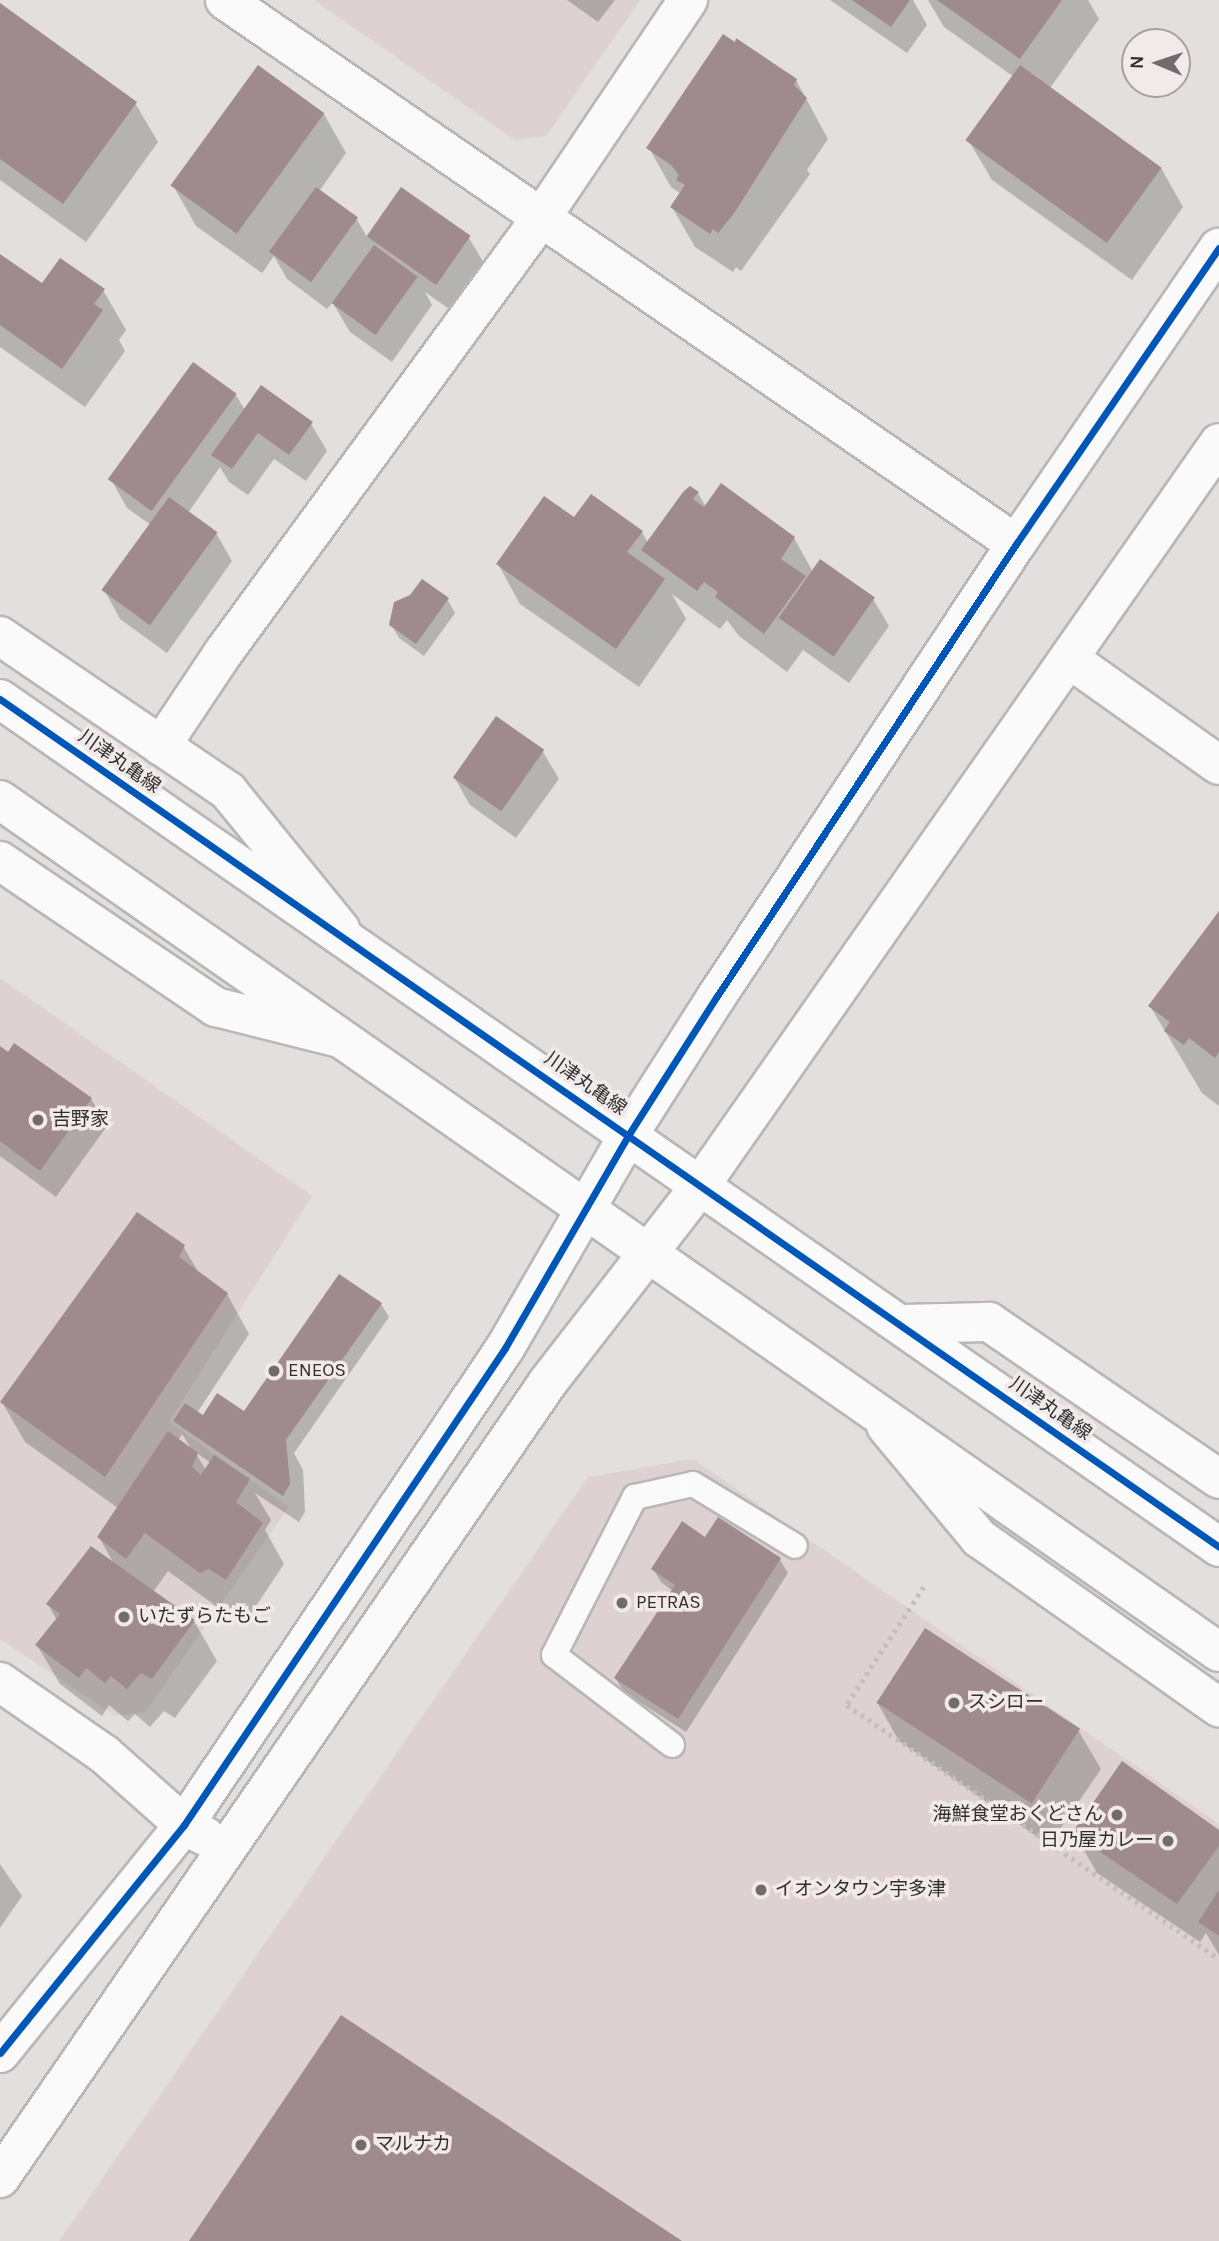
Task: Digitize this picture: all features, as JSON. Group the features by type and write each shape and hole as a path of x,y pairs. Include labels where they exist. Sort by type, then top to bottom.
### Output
{"street":[{"path":"225,0 1016,544"},
{"path":"161,746 223,653 541,218 688,0"},
{"path":"0,2053 184,1825 505,1348 629,1134 1016,544 1219,248"},
{"path":"0,2178 548,1382 700,1186 1071,660 1219,443"},
{"path":"0,636 228,791 348,939"},
{"path":"1071,660 1219,765"},
{"name":"川津丸亀線","path":"0,699 629,1134 1219,1547"},
{"path":"0,800 348,1040 586,1208 647,1256 1219,1652"},
{"path":"0,861 216,1007 348,1040"},
{"path":"900,1324 989,1322 1219,1479"},
{"path":"879,1417 979,1538 1219,1707"},
{"path":"0,1682 104,1754 184,1825 228,1848"}],"lane":[{"path":"672,1745 554,1655 635,1497 693,1484 795,1546"}],"path":[{"path":"924,1587 846,1705 1219,1959"}],"shaded area":[{"path":"314,0 640,0 546,136 515,140"},
{"path":"0,978 312,1196 169,1422 289,1507 145,1712 116,1716 0,1639"},
{"name":"イオンタウン宇多津","path":"693,1459 1219,1824 1219,2241 59,2241 588,1477"}],"building":[{"path":"852,0 910,0 891,27"},
{"path":"937,0 1062,0 1020,59"},
{"path":"0,3 137,102 63,204 0,159"},
{"path":"723,34 735,42 736,38 797,79 794,85 807,98 735,212 718,233 713,229 710,234 670,207 685,185 676,180 679,175 671,165 646,148"},
{"path":"258,65 324,113 237,234 170,186"},
{"path":"1020,65 1162,168 1107,243 965,140"},
{"path":"316,187 358,218 311,282 269,252"},
{"path":"401,187 471,236 436,285 367,236"},
{"path":"374,245 418,277 375,335 332,303"},
{"path":"0,254 42,283 60,258 105,289 94,304 103,310 62,369 0,325"},
{"path":"193,362 237,394 151,511 108,479"},
{"path":"261,385 313,422 289,455 258,433 232,469 211,455"},
{"path":"721,483 795,537 781,559 806,576 764,634 715,597 718,592 704,582 697,591 641,550 690,486 699,492 693,499 704,507"},
{"path":"591,494 643,531 627,552 665,579 616,649 496,564 544,496 574,517"},
{"path":"169,497 218,532 150,625 101,590"},
{"path":"820,559 875,597 834,656 779,618"},
{"path":"422,579 449,598 416,644 389,625 394,602 410,595"},
{"path":"496,716 544,750 501,811 453,777"},
{"path":"1219,911 1219,1052 1215,1058 1189,1038 1184,1045 1164,1031 1170,1022 1148,1006"},
{"name":"吉野家","path":"14,1043 92,1098 40,1171 0,1141 0,1046 8,1052"},
{"path":"137,1212 185,1245 179,1257 228,1293 105,1477 0,1402"},
{"path":"339,1274 382,1303 286,1440 290,1484 283,1496 173,1421 185,1403 203,1415 217,1393 244,1411"},
{"path":"168,1431 198,1453 192,1467 201,1475 214,1455 250,1479 236,1502 263,1523 226,1580 209,1569 200,1573 145,1533 126,1559 97,1537"},
{"path":"718,1517 781,1558 678,1719 614,1678 675,1585 651,1569 682,1521 705,1537"},
{"name":"いたずらたもご","path":"91,1546 195,1620 152,1679 141,1673 127,1689 111,1676 105,1683 86,1668 79,1678 35,1645 60,1614 46,1604"},
{"path":"925,1628 1080,1729 1032,1803 877,1703"},
{"path":"1122,1761 1219,1830 1219,1846 1177,1904 1072,1833"},
{"path":"1219,1890 1219,1936 1198,1922"},
{"path":"341,2015 682,2241 189,2241"}],"cycle path":[{"path":"0,2053 184,1825 505,1348 629,1134 717,996 1016,544 1219,248"},
{"path":"0,699 1219,1547"}],"place":[{"name":"吉野家","path":"38,1120"},
{"name":"ENEOS","path":"274,1371"},
{"name":"PETRAS","path":"622,1603"},
{"name":"いたずらたもご","path":"124,1617"},
{"name":"スシロー","path":"954,1703"},
{"name":"海鮮食堂おくどさん","path":"1117,1815"},
{"name":"日乃屋カレー","path":"1168,1841"},
{"name":"イオンタウン宇多津","path":"761,1890"},
{"name":"マルナカ","path":"361,2145"}]}
